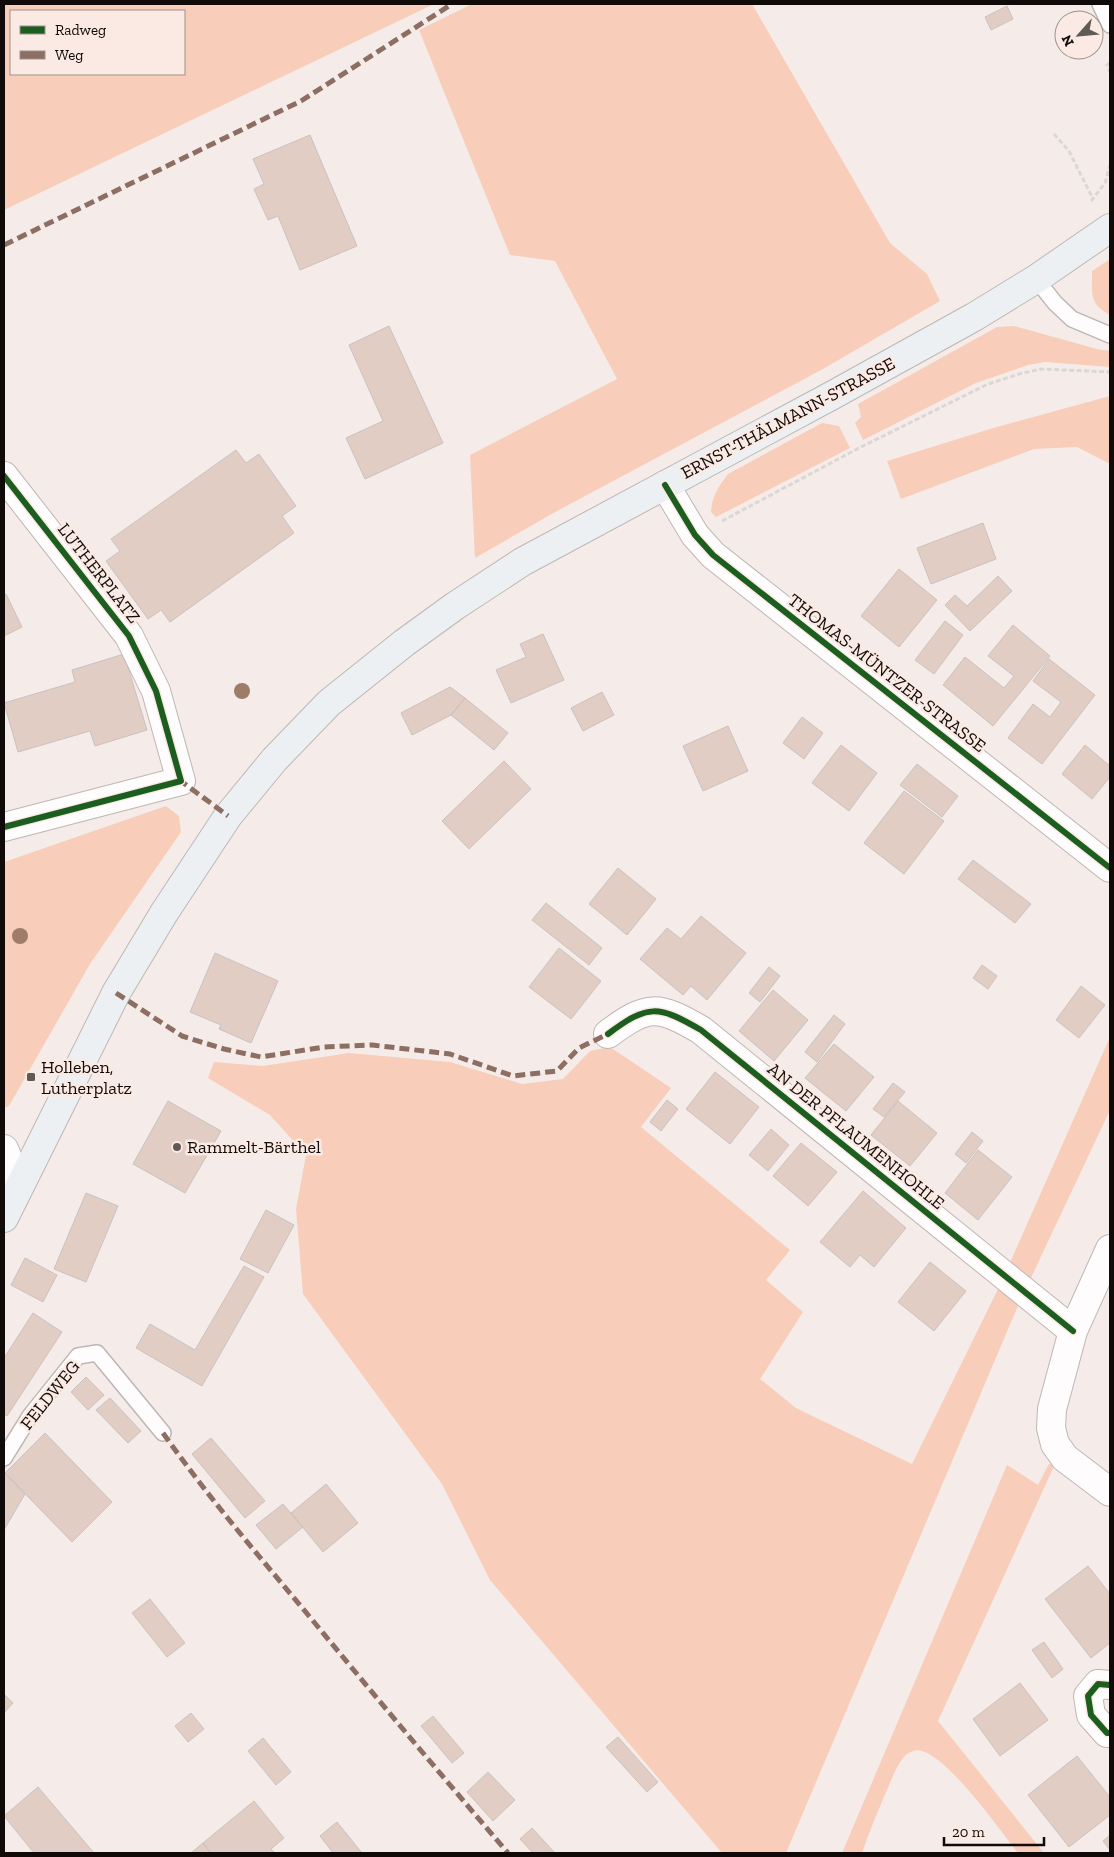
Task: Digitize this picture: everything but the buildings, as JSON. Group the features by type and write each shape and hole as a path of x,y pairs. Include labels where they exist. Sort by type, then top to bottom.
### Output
{"main road":[{"name":"ERNST-THÄLMANN-STRASSE","path":"4,1218 116,993 164,913 228,816 274,760 329,703 404,643 455,606 522,562 974,317 1036,279 1110,228"}],"street":[{"name":"LUTHERPLATZ","path":"4,476 129,636 156,691 181,781 4,827"},
{"name":"THOMAS-MÜNTZER-STRASSE","path":"664,485 695,535 713,555 1110,868"},
{"name":"AN DER PFLAUMENHOHLE","path":"608,1034 628,1019 650,1010 675,1015 700,1030 1073,1331"},
{"path":"4,1149 19,1185"},
{"path":"1110,1249 1073,1331 1052,1410 1051,1428 1055,1444 1065,1458 1110,1492"},
{"path":"1110,1685 1098,1684 1088,1696 1092,1715 1110,1734"}],"lane":[{"path":"1100,4 1110,25"},
{"path":"1036,279 1055,303 1072,319 1110,335"},
{"name":"FELDWEG","path":"4,1458 30,1416 78,1356 98,1353 163,1433"}],"path":[{"path":"1110,63 1107,65 1110,72"},
{"path":"1054,134 1069,151 1093,199"},
{"path":"695,535 858,448 988,384 1041,369 1110,372"}],"shaded area":[{"path":"4,4 434,4 4,210"},
{"path":"472,4 752,4 890,243 927,274 940,301 823,369 557,511 475,558 470,455 617,379 555,261 510,255 419,30"},
{"path":"1110,259 1110,315 1098,307 1095,302 1093,297 1092,271"},
{"path":"1014,326 1110,351 1110,367 1045,362 1028,365 976,383 863,440 855,423 861,417 858,404 997,327"},
{"path":"1110,396 1110,464 1077,447 1034,449 901,499 887,461 993,428"},
{"path":"822,423 839,426 850,448 716,517 711,512 716,492 728,474"},
{"path":"166,806 179,816 181,832 90,964 9,1106 4,1108 4,862"},
{"path":"1110,1037 1110,1110 1029,1282 1008,1267"},
{"path":"610,1047 671,1088 641,1127 790,1250 766,1280 803,1312 760,1379 796,1408 912,1464 1000,1285 1020,1301 786,1853 722,1853 490,1580 442,1484 303,1294 296,1209 306,1155 270,1115 208,1078 214,1062 263,1066 349,1053 450,1062 522,1084 563,1079 590,1051"},
{"path":"1049,1464 1055,1464 938,1721 1044,1853 1018,1853 960,1780 933,1757 918,1750 907,1755 898,1765 862,1853 842,1853 1007,1465 1038,1485"}],"marked path":[{"path":"4,245 301,101 452,4"},
{"path":"181,778 181,781 228,816"},
{"path":"116,993 182,1036 224,1049 261,1057 324,1047 372,1045 450,1054 513,1076 557,1071 579,1048 608,1034"},
{"path":"163,1433 234,1526 508,1853"}],"cycle path":[{"path":"4,476 129,636 156,691 181,781 4,827"},
{"path":"665,485 695,535 713,555 1110,868"},
{"path":"608,1034 633,1017 653,1011 674,1016 701,1030 1073,1331"},
{"path":"1110,1685 1098,1684 1088,1696 1091,1715 1107,1733 1110,1733"}],"place":[{"name":"Holleben, Lutherplatz","path":"31,1077"},
{"name":"Rammelt-Bärthel","path":"177,1147"}]}
